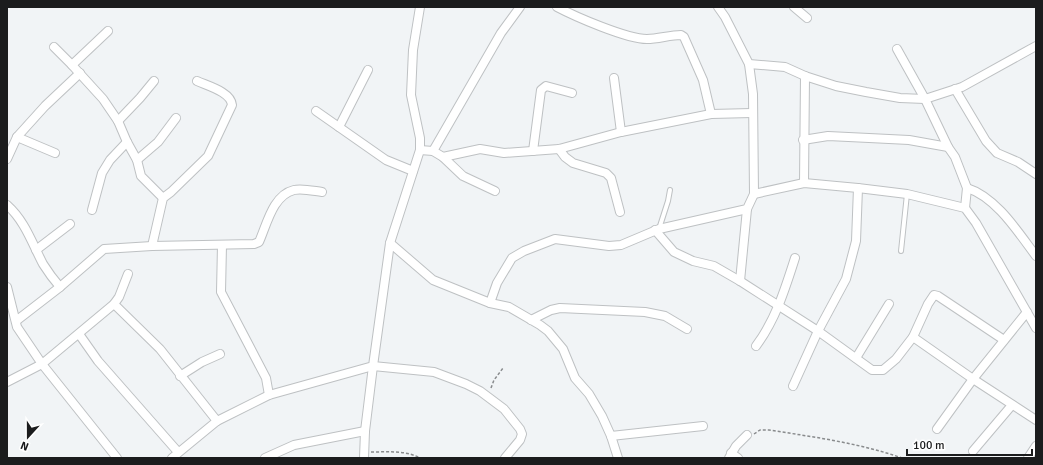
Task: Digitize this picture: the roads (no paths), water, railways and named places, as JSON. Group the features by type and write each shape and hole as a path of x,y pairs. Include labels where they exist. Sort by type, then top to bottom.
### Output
{"street":[{"path":"364,455 365,431 390,243 420,150 420,138 411,95 413,50 420,7"},
{"path":"433,151 500,34 520,7"},
{"path":"557,7 601,26 633,37 647,39 681,35 684,37 703,80 711,114"},
{"path":"718,7 725,17 749,64 753,94 754,194 747,209 740,281"},
{"path":"794,7 807,18"},
{"path":"72,65 108,31"},
{"path":"749,64 785,67 805,76 836,86 866,92 900,98 926,98 962,86 1036,46"},
{"path":"54,47 103,99 118,121 137,160 141,176 163,198"},
{"path":"897,49 926,98 948,147 955,157 966,188 965,208 976,223 1036,328"},
{"path":"339,127 368,70"},
{"path":"7,159 17,137 49,101 80,73"},
{"path":"804,183 803,140 805,76"},
{"path":"614,78 621,132"},
{"path":"118,121 154,81"},
{"path":"152,246 163,198 208,156 232,105 232,100 227,95 197,81"},
{"path":"533,151 541,90 546,86 572,93"},
{"path":"955,89 986,141 998,153 1018,162 1036,174"},
{"path":"316,111 386,160 413,171"},
{"path":"443,157 480,149 504,153 559,149 621,132 711,114 752,113"},
{"path":"137,160 158,142 176,118"},
{"path":"803,140 828,136 909,140 948,147"},
{"path":"17,137 55,153"},
{"path":"92,210 102,173 110,160 127,142"},
{"path":"559,149 565,157 573,163 606,173 611,178 620,212"},
{"path":"420,150 433,151 443,157 463,176 495,191"},
{"path":"754,194 804,183 907,194 965,208"},
{"path":"793,386 818,332 846,279 856,241 858,188"},
{"path":"966,188 975,190 992,202 1036,256"},
{"path":"16,321 60,287 104,249 152,246 254,244 258,242 274,207 282,196 295,190 322,192"},
{"path":"7,205 14,211 28,231 44,266 60,287"},
{"path":"490,303 497,283 512,258 524,251 555,239 609,246 621,245 657,230 747,209"},
{"path":"36,250 70,224"},
{"path":"657,230 674,252 693,261 714,266 740,281 818,332 872,370 882,370 896,359 913,337 928,304 934,295 938,296 1004,340"},
{"path":"390,243 433,280 490,303 509,307 548,331 564,349 576,378 589,394 611,436 618,458"},
{"path":"222,245 221,292 266,378 269,395"},
{"path":"756,346 767,332 779,306 795,258"},
{"path":"7,382 42,364 114,304 119,297 128,274"},
{"path":"7,287 17,327 42,364 117,458"},
{"path":"114,304 160,349 217,421"},
{"path":"856,358 889,304"},
{"path":"531,320 551,310 560,308 645,312 665,316 687,329"},
{"path":"937,429 973,379 1026,312"},
{"path":"79,334 98,360 178,452"},
{"path":"913,337 973,379 1036,420"},
{"path":"180,376 202,362 220,354"},
{"path":"172,458 217,421 269,395 373,366 434,372 466,384 504,409 516,423 522,434 520,440 505,458"},
{"path":"973,451 1012,405"},
{"path":"611,436 703,426"},
{"path":"265,458 294,445 365,431"},
{"path":"732,456 747,435"},
{"path":"1028,458 1036,446"}],"lane":[{"path":"657,230 668,201 670,190"},
{"path":"901,251 907,194"}]}
